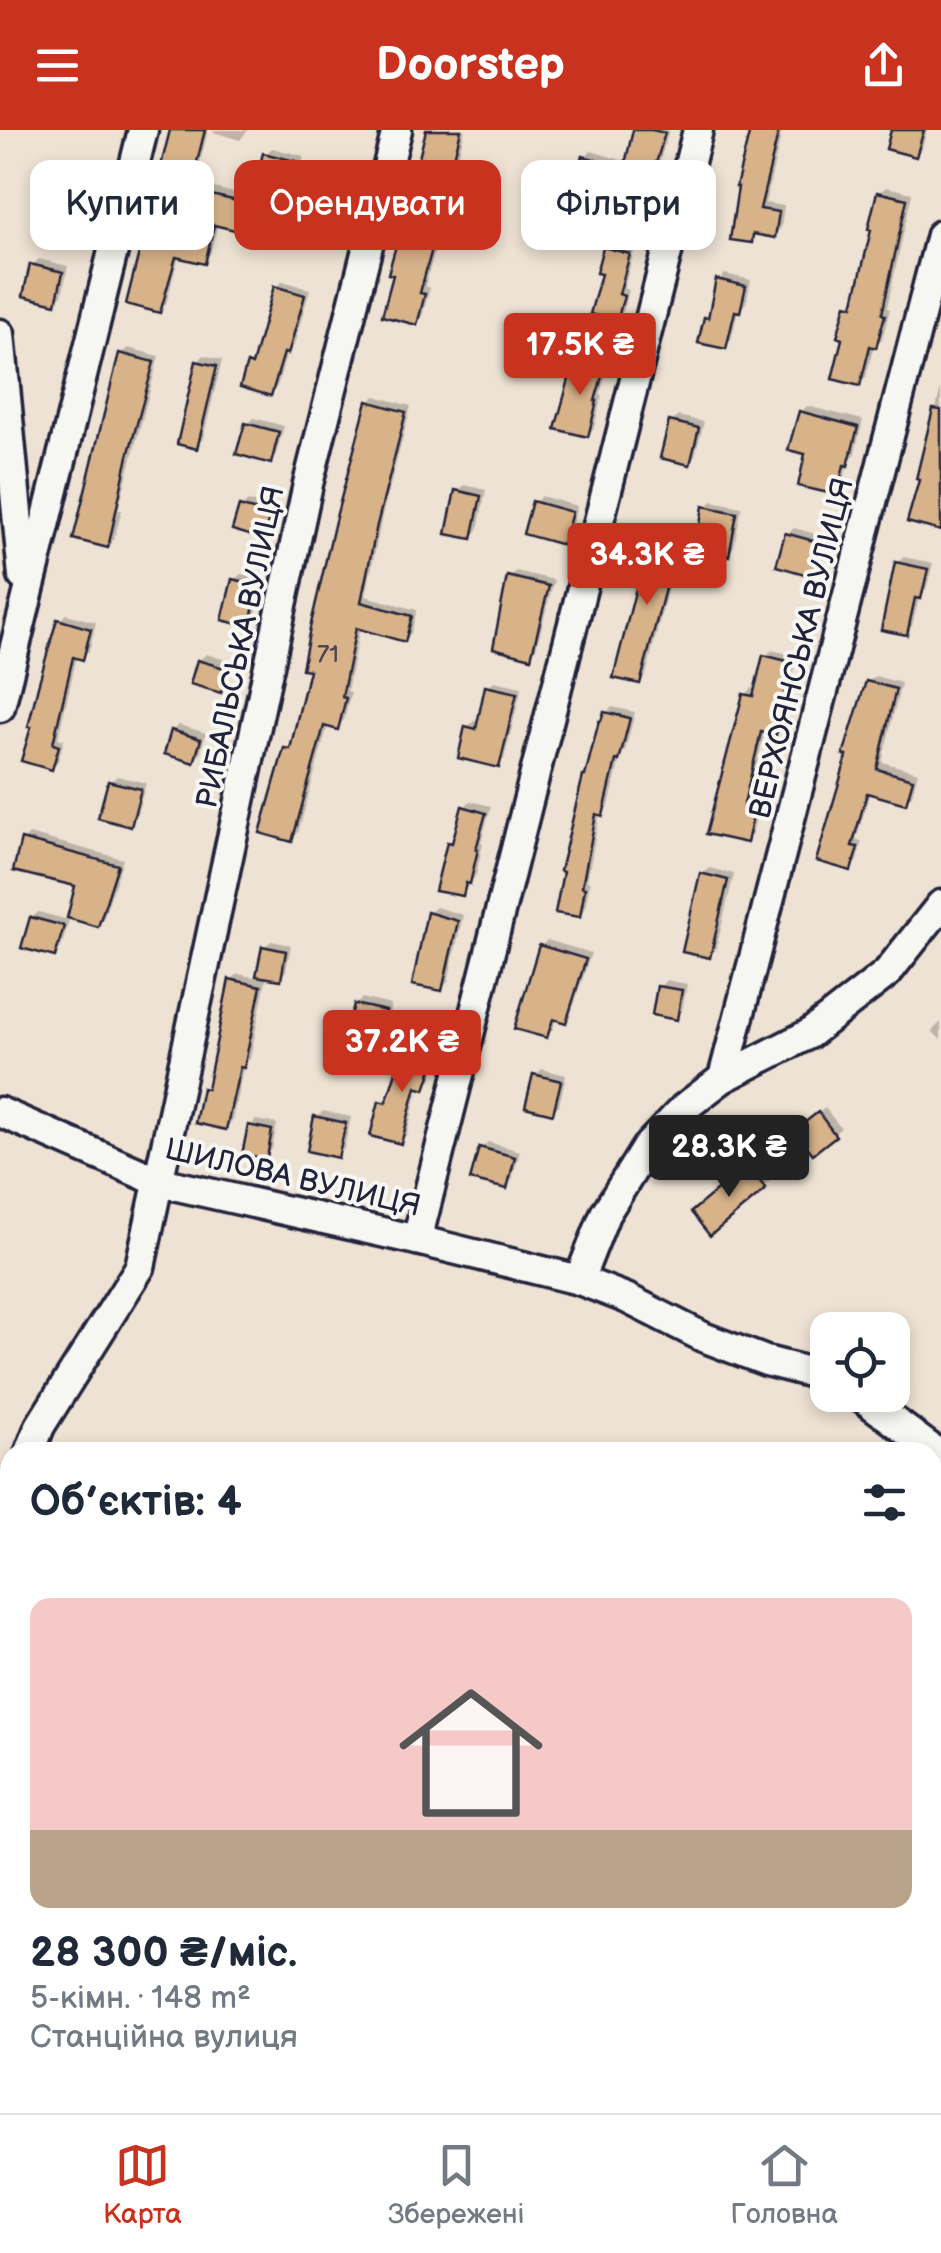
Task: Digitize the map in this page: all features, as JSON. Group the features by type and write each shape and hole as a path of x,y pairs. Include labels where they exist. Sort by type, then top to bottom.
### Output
{"street":[{"path":"0,707 143,130"},
{"name":"РИБАЛЬСЬКА ВУЛИЦЯ","path":"34,1442 40,1426 140,1267 308,484 397,130"},
{"path":"417,1240 698,130"},
{"name":"ВЕРХОЯНСЬКА ВУЛИЦЯ","path":"723,1078 941,235"},
{"path":"0,334 26,598"},
{"path":"579,1280 605,1214 646,1148 684,1108 723,1078 809,1034 887,973 941,905"},
{"name":"ШИЛОВА ВУЛИЦЯ","path":"0,1112 160,1182 579,1280 626,1298 703,1337 810,1373"},
{"path":"881,1412 922,1442"}],"building":[{"path":"170,130 205,130 198,160 162,160"},
{"path":"426,130 461,130 454,160 419,158"},
{"path":"633,130 665,133 657,160 626,160"},
{"path":"750,130 779,130 760,209 779,212 775,238 753,234 752,243 730,240 736,187"},
{"path":"891,130 924,130 916,157 886,149"},
{"path":"263,153 291,160 261,160"},
{"path":"877,192 907,199 882,314 885,315 876,348 870,346 860,386 832,379 842,339 837,337 846,304 853,306"},
{"path":"214,196 234,200 234,230 214,225"},
{"path":"140,250 208,250 205,264 176,257 160,313 126,304"},
{"path":"395,250 432,250 420,293 425,294 417,325 382,316 393,275 388,274"},
{"path":"602,250 630,254 619,294 624,296 617,321 590,314 601,274 596,273"},
{"path":"30,264 63,272 56,304 23,296"},
{"path":"716,279 746,286 726,349 698,343"},
{"path":"274,286 305,295 271,396 240,387 247,363 252,365"},
{"path":"119,353 154,362 108,548 73,539"},
{"path":"575,358 605,366 588,437 555,429"},
{"path":"196,361 217,366 197,449 177,444"},
{"path":"367,401 406,412 361,602 412,616 405,642 356,628 338,730 324,726 292,842 260,833 284,748 290,749 309,670 302,669 310,628"},
{"path":"933,409 941,410 941,531 907,522"},
{"path":"799,411 858,427 837,495 798,486 805,454 788,450"},
{"path":"669,421 699,428 690,465 660,458"},
{"path":"245,423 279,432 271,464 236,454"},
{"path":"455,490 481,496 472,539 446,534"},
{"path":"532,501 572,512 563,545 523,534"},
{"path":"239,506 270,515 263,539 232,530"},
{"path":"703,506 737,513 729,556 696,549"},
{"path":"785,533 825,544 815,577 776,566"},
{"path":"648,541 687,552 678,584 667,581 640,684 613,678"},
{"path":"895,562 928,569 921,599 915,598 907,635 881,630"},
{"path":"507,576 549,586 531,658 493,648"},
{"path":"232,579 259,585 249,627 222,620"},
{"path":"57,619 91,629 83,660 73,657 53,744 59,746 52,770 21,761"},
{"path":"763,655 791,662 776,735 761,732 743,808 754,811 747,843 706,834 743,694 753,696"},
{"path":"197,660 228,669 221,693 190,684"},
{"path":"866,681 896,689 877,769 913,779 906,804 867,793 852,846 858,847 851,871 816,861"},
{"path":"485,686 517,693 499,768 458,758 465,726 476,729"},
{"path":"604,712 630,718 603,816 596,814 580,917 555,913 563,872 560,871 583,776"},
{"path":"171,730 201,739 194,763 164,754"},
{"path":"108,781 141,789 131,827 98,818"},
{"path":"462,806 486,813 470,884 466,883 463,896 435,891 447,842 452,843"},
{"path":"21,839 118,865 98,927 67,918 75,886 13,871"},
{"path":"700,873 728,880 710,958 682,952"},
{"path":"427,912 458,921 442,991 412,985"},
{"path":"30,917 64,926 55,957 21,948"},
{"path":"539,945 586,959 566,1023 553,1019 547,1038 514,1029"},
{"path":"262,946 286,951 281,980 256,976"},
{"path":"229,979 261,986 226,1130 195,1123 202,1088 207,1089"},
{"path":"657,986 682,990 677,1020 652,1015"},
{"path":"354,1004 386,1011 380,1040 347,1032"},
{"path":"404,1047 436,1057 425,1090 416,1087 401,1144 370,1136 379,1101 386,1103"},
{"path":"533,1074 561,1081 553,1114 525,1107"},
{"path":"818,1112 836,1136 813,1154 794,1131"},
{"path":"314,1116 346,1123 338,1158 307,1151"},
{"path":"248,1125 272,1130 267,1158 242,1155"},
{"path":"479,1147 515,1157 507,1189 470,1180"},
{"path":"747,1165 766,1189 710,1236 691,1212"}]}
